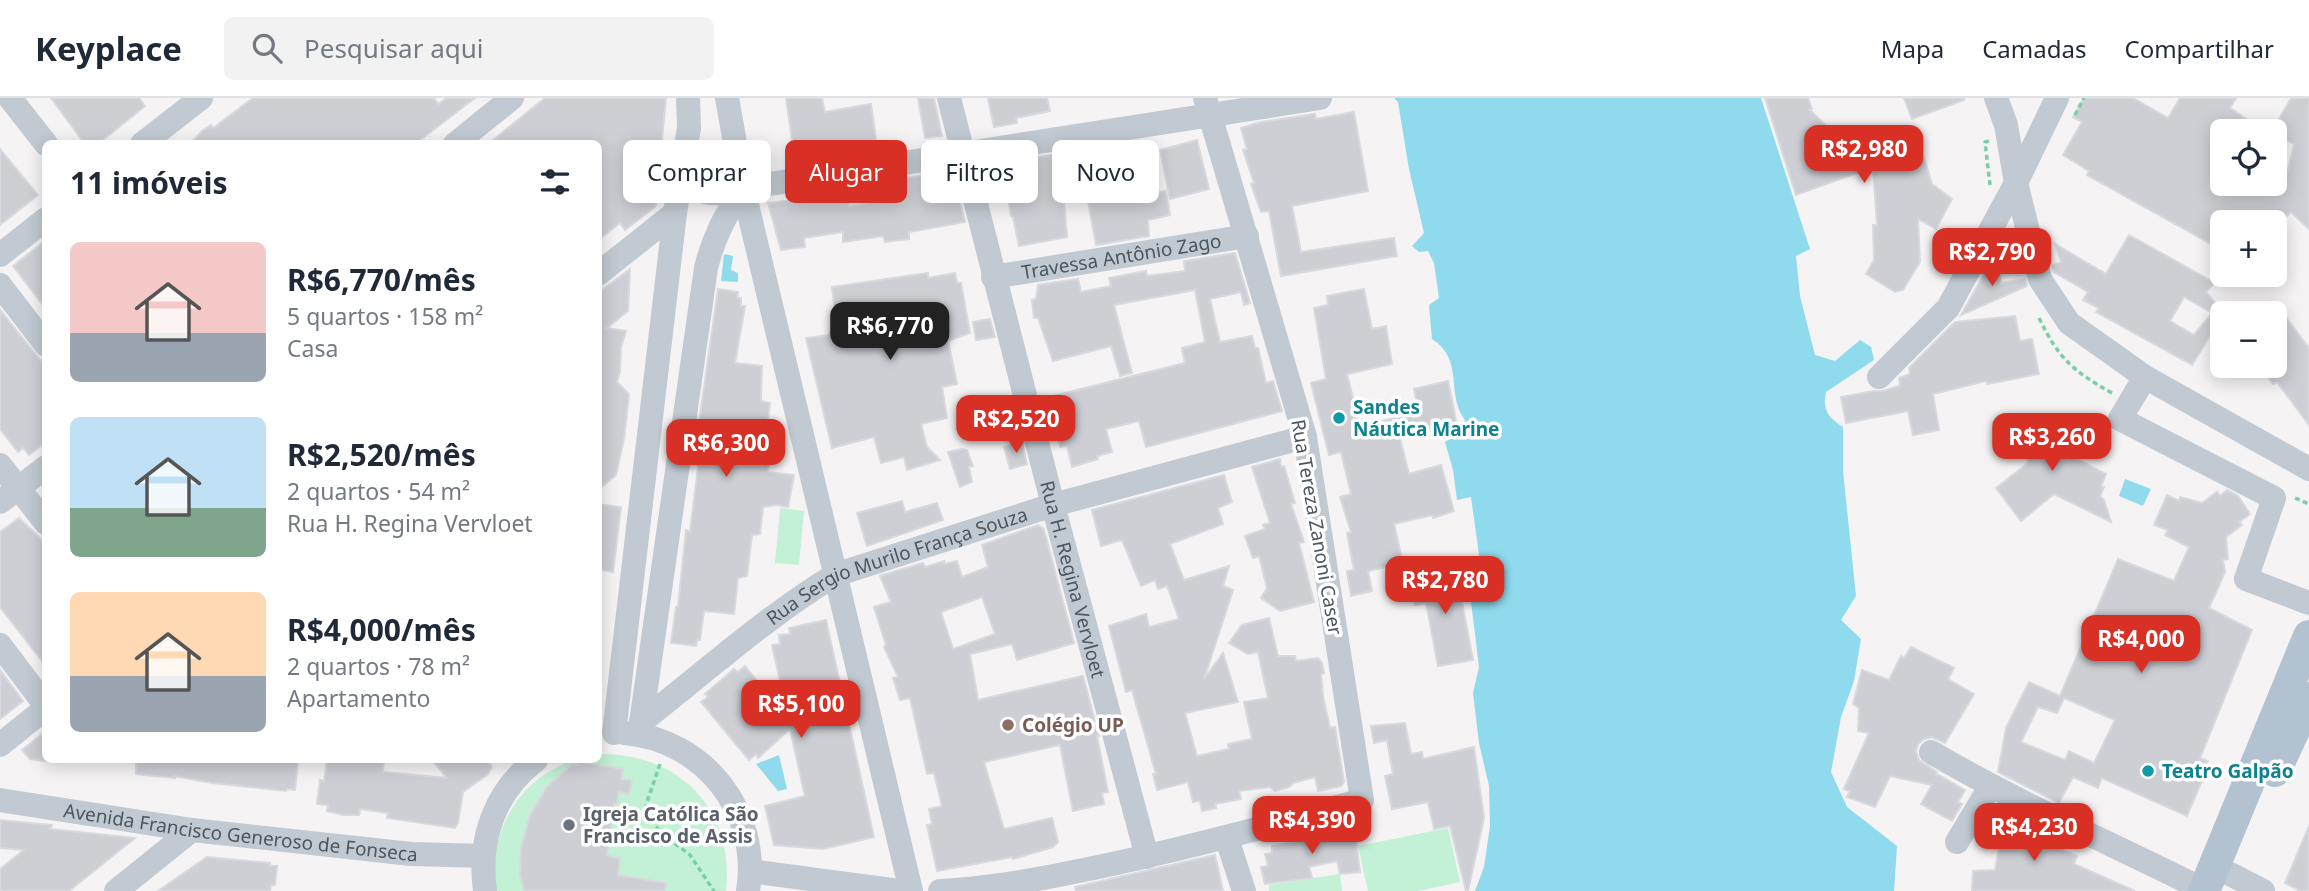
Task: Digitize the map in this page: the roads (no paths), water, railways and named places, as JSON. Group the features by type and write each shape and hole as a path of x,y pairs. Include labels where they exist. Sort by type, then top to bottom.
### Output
{"main road":[{"path":"2204,891 2309,636"},
{"path":"2226,882 2253,817 2309,698"}],"street":[{"path":"10,98 43,140"},
{"path":"147,140 201,98"},
{"path":"460,140 512,98"},
{"path":"687,140 688,98"},
{"path":"727,98 734,140"},
{"name":"Rua H. Regina Vervloet","path":"949,98 961,140"},
{"path":"1034,140 1208,107 1320,98"},
{"path":"1996,98 2006,125 2016,183 2040,279 2069,323 2145,377 2309,468"},
{"path":"1879,377 1948,309 2016,183 2057,98"},
{"name":"Rua Tereza Zanoni Caser","path":"1208,107 1305,437 1362,800 1227,839"},
{"path":"689,128 712,120 733,133"},
{"path":"771,184 921,160"},
{"path":"677,203 606,733 640,728 702,763 729,794 746,831 749,881 899,891"},
{"path":"640,728 706,268 714,238 733,203"},
{"path":"747,203 911,891"},
{"name":"Rua H. Regina Vervloet","path":"976,203 993,277 1147,857"},
{"path":"602,271 675,213"},
{"path":"0,255 42,222"},
{"name":"Travessa Antônio Zago","path":"993,277 1247,236"},
{"path":"0,285 42,340"},
{"path":"2145,377 2120,419 2274,498 2246,579 2309,603"},
{"name":"Rua Sergio Murilo França Souza","path":"640,728 767,622 835,575 1053,505 1305,437"},
{"path":"0,465 9,495 42,520"},
{"path":"9,495 42,470"},
{"path":"0,645 42,702"},
{"path":"0,746 42,710"},
{"path":"1931,752 1990,787 2121,848 2204,891"},
{"path":"485,891 485,838 498,804 529,763"},
{"path":"1957,842 1990,787"},
{"name":"Avenida Francisco Generoso de Fonseca","path":"0,800 192,830 411,854 483,856"},
{"path":"116,891 192,830"},
{"path":"940,891 1020,883 1227,839 1244,891"},
{"path":"2226,882 2263,891"}],"water":[{"path":"1394,98 1761,98 1810,249 1796,256 1800,296 1815,355 1835,361 1860,340 1871,347 1874,360 1826,392 1825,398 1827,412 1843,427 1843,471 1856,596 1841,620 1861,639 1854,681 1841,717 1831,772 1847,807 1897,846 1894,891 1475,891 1484,867 1490,826 1489,786 1479,743 1473,693 1479,667 1467,569 1481,569 1471,497 1457,500 1453,470 1445,442 1457,434 1465,420 1456,399 1448,357 1442,347 1432,339 1429,305 1439,298 1434,263 1428,251 1419,252 1412,246 1424,233 1409,169 1398,102"},
{"path":"724,254 733,256 731,270 738,273 738,282 721,281"},
{"path":"2125,479 2151,489 2143,506 2119,496"},
{"path":"779,755 787,789 778,791 756,764"}],"place":[{"name":"Sandes Náutica Marine","path":"1339,418"},
{"name":"Colégio UP","path":"1008,725"},
{"name":"Teatro Galpão","path":"2148,771"},
{"name":"Igreja Católica São Francisco de Assis","path":"569,825"}]}
